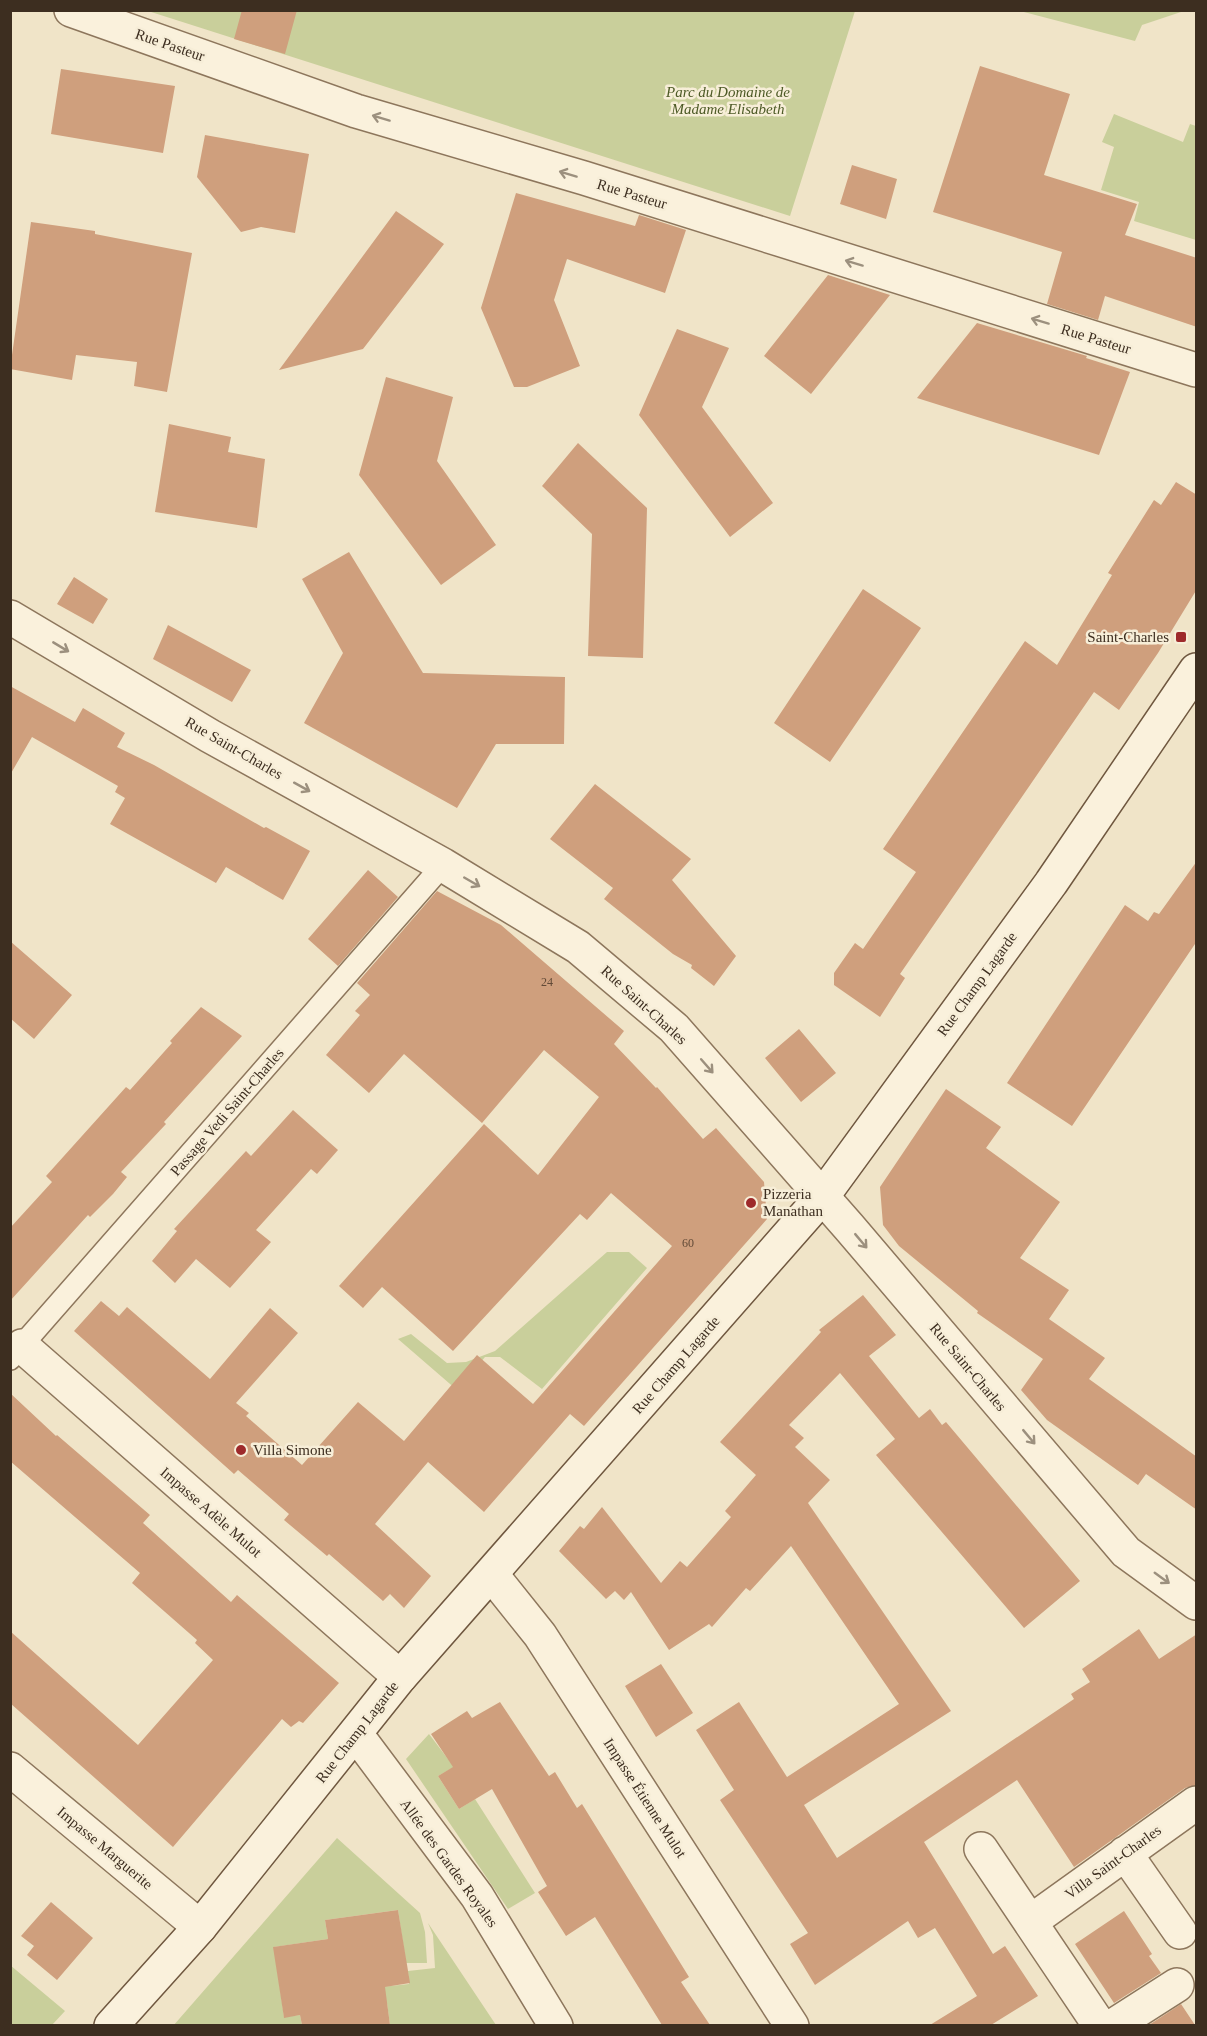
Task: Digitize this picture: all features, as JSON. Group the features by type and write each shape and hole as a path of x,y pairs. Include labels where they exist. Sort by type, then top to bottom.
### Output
{"street":[{"name":"Rue Pasteur","path":"71,10 356,111 595,182 1197,370"},
{"name":"Rue Saint-Charles","path":"10,617 210,736 443,865 578,947 674,1028 1126,1551 1197,1603"},
{"name":"Rue Champ Lagarde","path":"111,2025 200,1928 400,1677 822,1197 1051,883 1197,670"},
{"name":"Impasse Adèle Mulot","path":"16,1353 400,1677"},
{"name":"Impasse Étienne Mulot","path":"492,1575 540,1635 792,2025"},
{"name":"Allée des Gardes Royales","path":"356,1734 477,1896 556,2025"},
{"name":"Impasse Marguerite","path":"10,1769 200,1928"},
{"name":"Villa Saint-Charles","path":"1030,1922 1197,1803"},
{"path":"981,1849 1100,2025"},
{"path":"1125,1853 1180,1932"},
{"path":"1113,2025 1177,1985"}],"lane":[{"name":"Passage Vedi Saint-Charles","path":"16,1353 443,865"}],"green space":[{"path":"1184,10 1142,25 1135,41 1020,11"},
{"name":"Parc du Domaine de Madame Elisabeth","path":"148,11 855,11 790,216"},
{"path":"1114,114 1183,142 1190,124 1196,126 1196,240 1134,221 1139,202 1101,190 1114,147 1102,142"},
{"path":"607,1252 629,1252 647,1268 542,1389 500,1357 485,1357 457,1390 398,1339 411,1334 447,1363 466,1362 495,1351"},
{"path":"429,1734 454,1767 438,1776 459,1809 475,1799 535,1893 508,1909 406,1759"},
{"path":"337,1838 420,1913 425,1932 427,1963 406,1963 398,1910 325,1920 328,1939 274,1947 284,2017 300,2015 302,2025 173,2026"},
{"path":"428,1923 496,2025 390,2025 387,2003 372,1988 409,1984 408,1971 435,1968 433,1935"},
{"path":"10,1965 65,2011 52,2025 11,2025"}],"building":[{"path":"242,10 297,10 285,54 234,39"},
{"path":"980,66 1070,94 1044,175 1137,204 1125,235 1197,258 1197,327 1105,296 1098,320 1047,304 1062,252 933,212"},
{"path":"61,69 175,86 163,153 51,134"},
{"path":"205,135 309,154 295,233 261,227 241,232 197,177"},
{"path":"852,165 897,179 886,219 840,204"},
{"path":"516,193 635,226 639,215 686,230 665,293 567,259 554,300 580,366 527,387 514,387 481,308"},
{"path":"396,211 444,244 363,349 279,370"},
{"path":"31,222 95,231 95,234 192,253 167,392 134,386 137,362 76,355 72,380 10,369"},
{"path":"828,275 890,295 811,394 764,356"},
{"path":"977,323 1087,356 1086,358 1130,372 1099,455 917,398"},
{"path":"677,329 729,348 702,407 773,503 730,537 639,415"},
{"path":"386,377 453,397 437,461 496,545 441,585 359,475"},
{"path":"169,424 231,437 228,452 265,459 257,528 155,512"},
{"path":"578,443 647,508 643,658 588,656 592,534 542,486"},
{"path":"1176,482 1197,495 1197,589 1158,653 1119,710 1094,692 900,974 905,978 880,1017 834,985 834,973 855,943 863,949 916,872 883,849 1025,641 1057,665 1112,575 1108,573 1154,500 1161,505"},
{"path":"349,552 423,673 565,677 564,744 496,744 457,808 304,723 343,653 302,579"},
{"path":"74,577 108,599 93,624 57,604"},
{"path":"863,589 921,628 830,762 774,723"},
{"path":"168,625 251,670 232,702 153,659"},
{"path":"10,686 75,722 83,708 125,733 117,747 310,851 283,900 226,867 216,883 110,824 125,798 115,792 118,786 32,737 10,775"},
{"path":"595,784 691,859 672,880 736,956 714,986 691,968 692,965 673,954 604,899 613,888 550,839"},
{"path":"1197,861 1197,941 1072,1126 1007,1083 1125,905 1148,921 1154,912 1159,914"},
{"path":"368,870 398,897 338,966 308,939"},
{"path":"437,891 501,925 624,1031 614,1044 657,1087 703,1139 716,1128 764,1182 767,1219 584,1426 570,1414 484,1512 428,1462 375,1524 431,1576 404,1608 390,1594 383,1601 329,1554 327,1556 284,1520 289,1514 238,1470 234,1474 74,1331 101,1301 119,1316 127,1307 210,1379 270,1308 298,1333 236,1403 249,1413 246,1416 302,1465 358,1402 404,1441 477,1355 533,1404 672,1246 611,1193 587,1220 580,1214 453,1351 382,1287 363,1308 339,1286 484,1124 538,1175 599,1097 544,1050 482,1123 404,1054 369,1093 326,1055 360,1015 355,1011 370,995 357,983"},
{"path":"10,941 72,995 34,1039 10,1018"},
{"path":"201,1007 242,1036 121,1172 127,1177 113,1194 90,1217 88,1215 10,1301 10,1228 52,1182 46,1176 126,1087 130,1090"},
{"path":"799,1029 836,1073 801,1102 765,1058"},
{"path":"946,1089 1001,1127 986,1148 1060,1202 1020,1258 1069,1290 1049,1319 1105,1358 1089,1379 1197,1457 1197,1510 1146,1474 1138,1485 1047,1420 1021,1390 1043,1359 977,1313 978,1311 899,1246 883,1225 880,1187"},
{"path":"293,1110 338,1150 317,1174 311,1169 256,1230 271,1242 230,1288 196,1259 175,1283 152,1261 177,1231 174,1229 246,1151 251,1156"},
{"path":"863,1295 896,1335 869,1356 919,1418 930,1409 942,1425 946,1422 1080,1581 1024,1628 876,1455 895,1439 840,1373 789,1425 804,1438 795,1447 830,1480 808,1503 951,1711 804,1805 837,1858 1074,1699 1071,1694 1090,1682 1082,1669 1139,1629 1159,1659 1197,1634 1197,1785 1185,1788 1074,1867 1017,1780 924,1842 993,1954 1005,1946 1038,1996 991,2025 930,2025 977,1996 935,1928 918,1938 908,1921 815,1985 790,1944 808,1933 720,1800 734,1790 696,1730 739,1702 787,1777 899,1704 791,1546 750,1591 746,1588 712,1627 709,1624 669,1650 631,1592 624,1600 615,1591 606,1599 559,1551 580,1526 584,1529 602,1507 661,1583 680,1561 687,1567 731,1517 725,1511 756,1475 720,1442 821,1332 819,1330"},
{"path":"10,1393 56,1436 150,1515 143,1523 231,1602 237,1595 339,1683 303,1723 299,1721 291,1727 282,1719 173,1847 10,1703 10,1631 138,1745 213,1660 195,1643 197,1640 132,1583 140,1573 10,1461"},
{"path":"661,1664 693,1713 656,1737 625,1686"},
{"path":"500,1702 549,1776 555,1772 577,1808 582,1804 689,1977 681,1982 710,2025 662,2025 595,1917 566,1936 538,1892 547,1886 492,1789 459,1809 438,1776 453,1767 431,1734 467,1711 472,1718"},
{"path":"51,1902 93,1938 57,1980 27,1955 34,1946 21,1936"},
{"path":"398,1910 410,1983 385,1987 390,2025 302,2025 300,2015 284,2018 273,1947 328,1939 325,1920"},
{"path":"1124,1911 1152,1954 1149,1956 1161,1973 1114,2003 1075,1944"},
{"path":"1181,2004 1195,2025 1149,2025"}],"place":[{"name":"Saint-Charles","path":"1181,637"},
{"name":"Pizzeria Manathan","path":"751,1203"},
{"name":"Villa Simone","path":"241,1450"}]}
